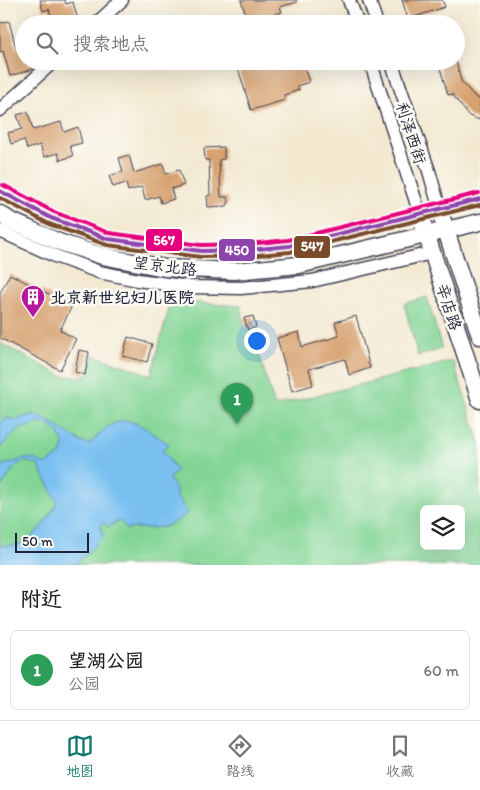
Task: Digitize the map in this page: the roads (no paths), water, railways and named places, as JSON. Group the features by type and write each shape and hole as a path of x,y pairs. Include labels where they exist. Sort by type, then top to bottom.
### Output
{"main road":[{"name":"望京北路","path":"0,191 51,218 108,239 201,251 248,250 289,246 480,199"},
{"name":"辛店路","path":"440,210 480,336"},
{"name":"望京北路","path":"0,214 9,220 59,242 102,256 135,263 188,270 234,271 299,265 480,222"},
{"name":"辛店路","path":"420,214 480,400"}],"street":[{"path":"106,15 122,0"},
{"path":"349,0 355,15"},
{"path":"369,0 374,15"},
{"path":"0,110 44,70"},
{"name":"利泽西街","path":"373,70 420,214"},
{"name":"利泽西街","path":"394,70 430,171 440,210"},
{"path":"0,232 55,256 99,272 189,287 241,288 312,281 432,253"}],"water":[{"path":"33,414 54,424 81,442 90,444 102,432 120,421 129,421 146,429 169,444 162,450 177,471 169,478 177,491 175,494 188,513 170,525 159,528 126,529 120,520 108,527 104,522 100,526 104,536 75,565 0,565 0,545 18,544 28,540 45,522 57,501 38,465 30,462 24,462 15,467 0,488 0,465 30,458 45,465 61,454 64,446 59,433 51,426 39,423 17,430 0,448 0,423 7,418 15,420"}],"place":[{"name":"北京新世纪妇儿医院","path":"33,318"},
{"name":"望湖公园","path":"237,424"}]}
